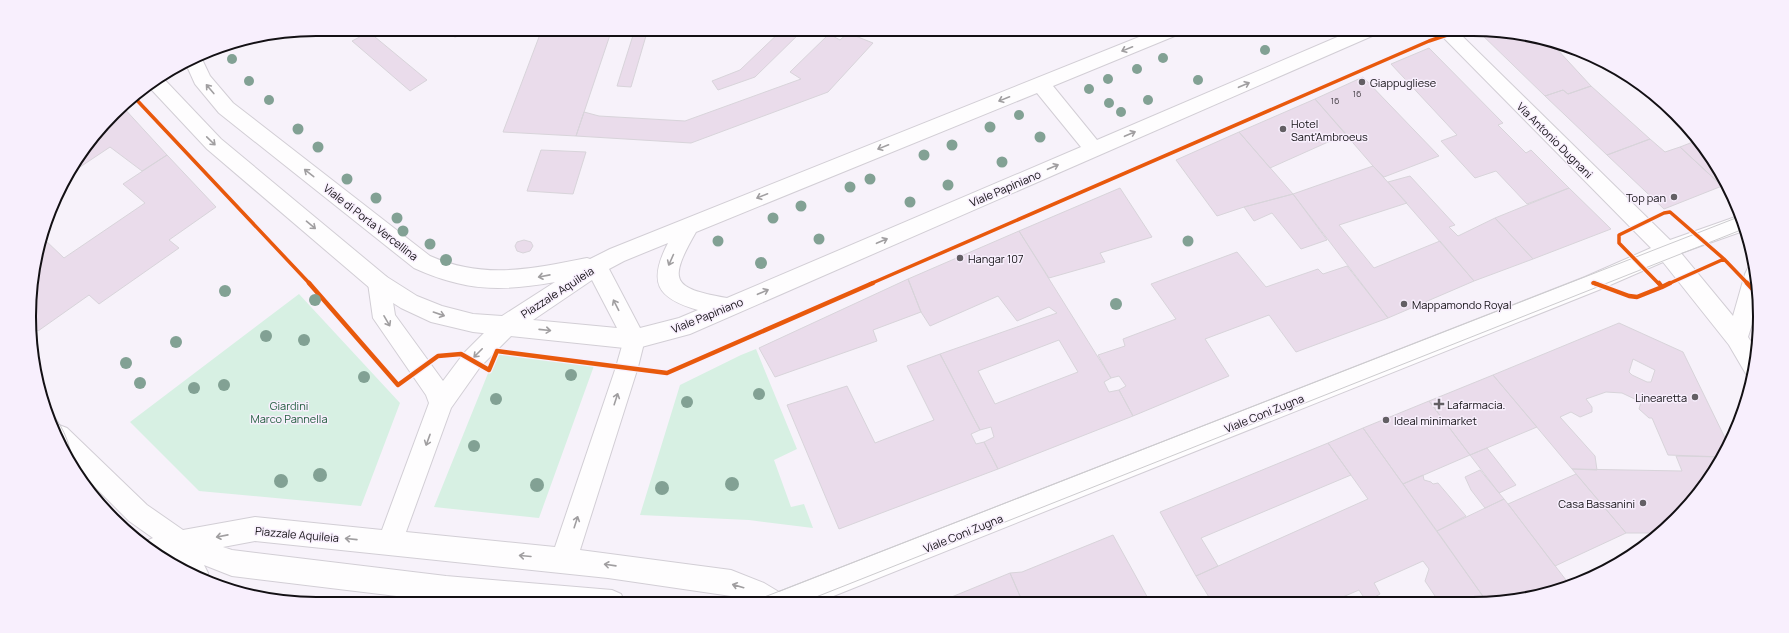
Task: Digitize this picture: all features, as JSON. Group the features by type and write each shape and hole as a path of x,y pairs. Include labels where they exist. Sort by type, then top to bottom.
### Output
{"main road":[{"path":"596,266 617,255 1159,36"},
{"name":"Viale Papiniano","path":"634,339 682,327 1357,36"},
{"name":"Via Antonio Dugnani","path":"1451,36 1667,250 1737,338 1750,360"},
{"name":"Viale di Porta Vercellina","path":"195,64 202,79 226,108 422,262 432,267 460,276 485,280 509,281 596,266"},
{"path":"1040,84 1094,149"},
{"path":"159,85 214,144 380,283 409,302 439,315 473,323 634,339 627,367 564,559"},
{"name":"Viale Coni Zugna","path":"798,597 1585,286 1632,267 1667,250 1737,224"},
{"path":"689,226 669,265 668,272 672,288 686,298 727,308"},
{"name":"Piazzale Aquileia","path":"390,543 441,403 456,380 472,360 506,326 596,266 634,339"},
{"path":"380,283 384,318 435,389 441,403"},
{"path":"1737,338 1752,289"},
{"path":"65,442 138,513 180,543 232,563 446,589 541,597"},
{"name":"Piazzale Aquileia","path":"159,549 180,543 255,529 564,559 731,584 755,592 763,597"},
{"path":"180,543 193,568"}],"green space":[{"name":"Giardini Marco Pannella","path":"299,294 400,403 361,506 199,491 130,422"},
{"path":"756,349 797,449 774,460 791,507 804,504 813,528 749,520 640,515 680,385"},
{"path":"497,351 595,363 539,518 434,507"}],"building":[{"path":"361,36 374,36 427,80 410,91 352,41"},
{"path":"539,36 610,36 576,136 503,132"},
{"path":"633,36 646,36 631,87 617,86"},
{"path":"776,36 797,36 755,77 718,90 712,81 740,70"},
{"path":"827,36 833,36 840,40 845,36 856,36 873,43 828,92 691,143 576,136 584,112 599,116 685,121 801,79 790,72"},
{"path":"1484,37 1527,41 1557,49 1591,86 1568,94 1563,90 1545,96"},
{"path":"1429,48 1503,123 1498,125 1526,153 1531,150 1569,188 1527,204 1496,171 1475,178 1441,141 1457,135 1391,64"},
{"path":"1363,77 1439,156 1384,177 1373,166 1315,99"},
{"path":"1591,86 1650,139 1607,155 1545,96 1563,90 1568,94"},
{"path":"1315,99 1346,134 1270,168 1239,132"},
{"path":"126,111 167,155 142,171 110,147 79,168 94,146 118,118"},
{"path":"1239,132 1293,194 1217,216 1176,160"},
{"path":"1650,139 1665,152 1680,147 1721,186 1664,209 1607,155"},
{"path":"1692,142 1706,161 1719,183 1680,147"},
{"path":"541,150 586,152 573,194 527,191"},
{"path":"167,155 216,207 169,240 179,248 99,304 89,295 38,331 36,316 38,280 47,242 64,258 145,203 123,184"},
{"path":"1373,166 1407,203 1339,225 1374,268 1440,241 1474,281 1388,318 1293,194"},
{"path":"1410,176 1455,225 1449,227 1458,236 1495,218 1533,259 1474,281 1388,182"},
{"path":"1120,188 1152,237 1100,253 1105,262 1049,278 1019,231"},
{"path":"1569,188 1611,229 1533,259 1495,218"},
{"path":"1293,194 1327,240 1301,249 1272,213 1254,221 1244,207"},
{"path":"1019,231 1111,378 1104,382 1109,392 1119,390 1133,416 998,469 984,442 994,437 991,427 980,430 940,354 1057,313 1049,307 1017,321 998,296 930,326 921,312 908,279","holes":["1059,340 1078,372 995,404 978,371"]},
{"path":"524,240 531,242 533,246 530,251 523,253 517,251 515,246 517,242"},
{"path":"1237,252 1266,287 1318,269 1323,274 1347,266 1388,318 1296,352 1269,315 1205,339 1229,376 1133,416 1119,390 1126,386 1119,376 1111,378 1098,355 1125,346 1123,339 1176,319 1151,284"},
{"path":"908,279 921,312 873,330 877,341 775,377 759,348"},
{"path":"1619,323 1683,352 1725,438 1715,457 1668,455 1652,418 1649,418 1639,409 1641,402 1622,393 1606,392 1586,399 1592,407 1592,412 1580,417 1571,412 1560,417 1595,456 1597,470 1572,469 1493,375","holes":["1633,359 1655,370 1651,382 1647,382 1629,372"]},
{"path":"940,354 980,430 971,434 976,444 984,442 998,469 839,529 787,405 847,386 875,443 934,420 907,366"},
{"path":"1493,375 1537,427 1470,455 1429,401"},
{"path":"1429,401 1470,455 1403,484 1363,428"},
{"path":"1363,428 1483,596 1436,597 1425,581 1429,569 1423,561 1374,583 1380,594 1375,597 1364,597 1359,590 1343,597 1209,597 1196,576 1368,499 1328,443"},
{"path":"1328,443 1351,475 1201,538 1218,566 1196,576 1160,512"},
{"path":"1487,448 1516,485 1499,493 1470,455"},
{"name":"Casa Bassanini","path":"1676,456 1715,457 1695,487 1671,515 1650,533 1626,533 1572,469 1682,471"},
{"path":"1480,470 1504,499 1485,508 1471,490 1465,477"},
{"path":"1576,474 1626,533 1555,566 1508,504"},
{"path":"1423,475 1424,480 1433,484 1438,483 1466,516 1437,531 1403,484"},
{"path":"1504,499 1567,581 1527,592 1483,596 1437,531"},
{"path":"1113,535 1147,597 1020,597 1010,573 1022,572"},
{"path":"1010,573 1020,597 952,597"}],"tram line":[{"path":"764,597 1735,218"},
{"path":"816,597 1739,231"},
{"path":"55,418 64,433 70,450"}],"cycle path":[{"path":"138,101 306,280 398,385 438,356 461,354 489,370 497,351 667,373 1429,41 1444,36"},
{"path":"1670,212 1724,259 1662,287 1619,243 1619,235 1664,213 1670,212"},
{"path":"1724,259 1751,288"},
{"path":"1593,283 1629,296 1637,297 1662,287"}],"place":[{"name":"Giappugliese","path":"1362,82"},
{"name":"Hotel Sant'Ambroeus","path":"1283,129"},
{"name":"Top pan","path":"1674,197"},
{"name":"Hangar 107","path":"960,258"},
{"name":"Mappamondo Royal","path":"1404,304"},
{"name":"Linearetta","path":"1695,397"},
{"name":"Lafarmacia.","path":"1439,404"},
{"name":"Ideal minimarket","path":"1386,420"},
{"name":"Casa Bassanini","path":"1643,503"}]}
